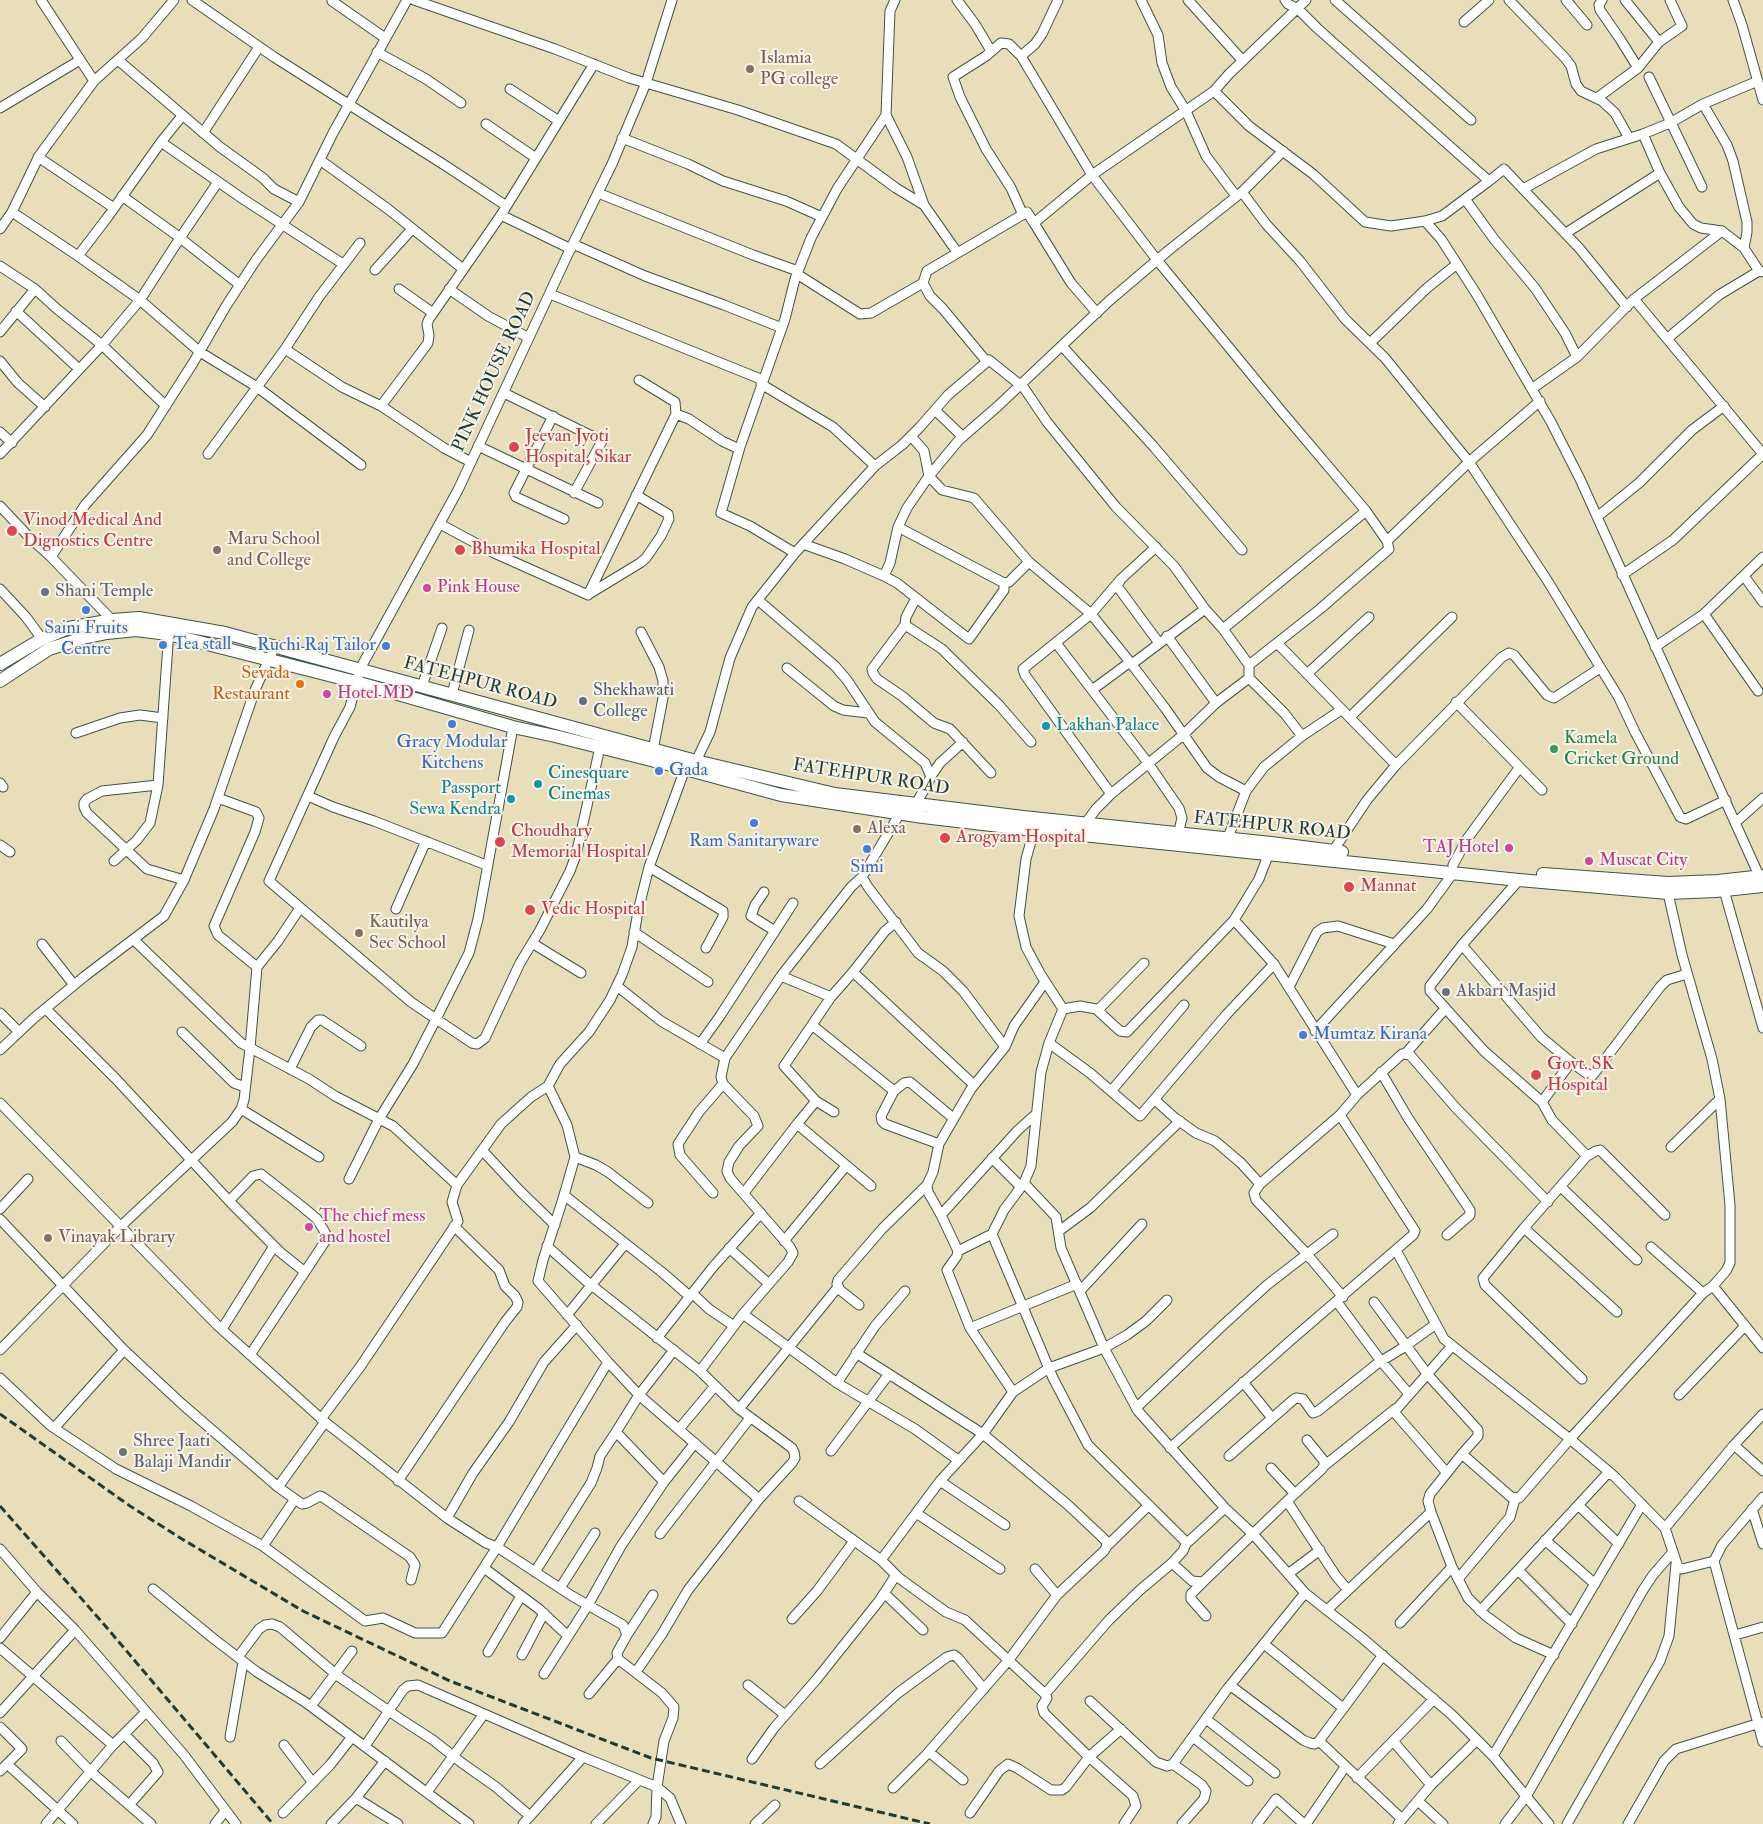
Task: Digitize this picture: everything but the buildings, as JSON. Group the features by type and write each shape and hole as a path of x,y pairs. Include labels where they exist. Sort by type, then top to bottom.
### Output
{"street":[{"path":"42,0 94,81"},
{"path":"0,229 12,212 38,157 94,81 142,38 174,0"},
{"path":"192,0 259,47 505,205"},
{"path":"414,0 646,83 738,110 836,144 896,188 924,205"},
{"name":"PINK HOUSE ROAD","path":"300,908 269,881 334,737 350,707 360,669 440,524 471,462 598,193 646,83 672,0"},
{"path":"894,0 890,10 886,115 906,157 924,205 958,252"},
{"path":"958,0 991,51"},
{"path":"1022,56 1035,44 1042,34 1058,0"},
{"path":"1142,0 1158,35 1162,63 1171,87 1186,111 1206,156 1300,261 1346,319 1385,358 1469,462 1547,580 1619,698 1680,817 1686,819 1726,800"},
{"path":"1188,0 1243,61"},
{"path":"1285,0 1288,4 1298,9 1489,181"},
{"path":"1034,223 1092,175 1214,90 1306,0"},
{"path":"1335,0 1470,120"},
{"path":"1464,22 1489,0"},
{"path":"1566,0 1587,25"},
{"path":"1602,0 1599,5 1600,10 1638,68"},
{"path":"1625,0 1659,42"},
{"path":"1597,98 1638,68 1659,42 1682,26 1670,0"},
{"path":"1733,0 1759,67 1758,81 1763,100"},
{"path":"332,1 385,38"},
{"path":"51,557 84,505 147,435 200,352 226,306 299,202 403,1"},
{"path":"1512,1 1565,58 1571,66 1576,84 1581,91 1602,101 1615,114 1629,138"},
{"path":"1022,215 1011,188 986,149 960,97 954,77 1000,43 1009,44 1022,56 1092,175 1158,260 1366,511 1387,541 1389,549 1347,587 1249,665"},
{"path":"203,133 259,47"},
{"path":"378,52 426,79 461,103"},
{"path":"0,108 80,60"},
{"path":"118,60 182,116 263,178 274,189 299,202"},
{"path":"381,406 428,343 428,324 433,313 501,214 594,64"},
{"path":"1648,78 1702,187"},
{"path":"1523,189 1596,149 1670,123 1704,104 1758,81"},
{"path":"510,89 559,121"},
{"path":"1214,90 1249,126 1313,174 1365,222 1391,226 1442,216 1504,169 1566,234 1627,307"},
{"path":"1704,104 1727,145 1733,161 1747,222 1744,248"},
{"path":"795,553 750,526 721,513 739,449 782,328 797,273 811,238 836,189 886,115"},
{"path":"78,256 182,116"},
{"path":"486,124 536,158"},
{"path":"1643,134 1660,173 1679,206 1693,224 1701,228 1722,231 1744,248 1761,271 1719,294 1668,338"},
{"path":"622,138 688,164 723,181 786,201 822,217"},
{"path":"161,142 343,264"},
{"path":"884,576 890,563 898,527 907,508 929,476 963,437 1097,313 1239,194 1283,151"},
{"path":"38,157 114,208"},
{"path":"320,160 388,209 463,269"},
{"path":"1566,234 1660,173"},
{"path":"0,454 102,345 140,300 218,182"},
{"path":"598,193 797,273 860,314 871,313 923,283 927,271 1027,212 1071,283 1097,313"},
{"path":"122,196 240,285"},
{"path":"1465,199 1494,239 1535,288 1565,333 1577,357"},
{"path":"12,212 140,300 200,352 257,387 361,465"},
{"path":"501,214 645,276 782,328"},
{"path":"0,681 49,649 83,638 108,633 169,628 269,659 513,727 600,747 782,795 907,807 1269,853 1297,852 1453,869 1519,880 1668,893 1724,890 1762,881 1580,479 1533,388 1441,239 1424,221"},
{"path":"376,270 412,229"},
{"path":"1533,388 1577,357 1634,299 1722,231"},
{"path":"208,454 285,349 319,297 360,243"},
{"path":"1370,343 1427,288 1456,264"},
{"path":"0,266 35,289 102,345 166,406"},
{"path":"923,283 930,296 987,362"},
{"path":"0,332 35,289"},
{"path":"399,289 433,313"},
{"path":"450,289 488,316 529,338"},
{"path":"550,294 762,382 833,427 875,466"},
{"path":"1622,575 1673,540 1763,454 1634,299"},
{"path":"16,311 80,368"},
{"path":"1062,346 1154,447 1242,550"},
{"path":"285,349 342,386 381,406 444,448 471,462"},
{"path":"696,761 710,732 730,658 752,607 795,553 875,466 912,436 948,395 989,360 1024,388 1053,428 1116,507 1174,566 1249,665 1249,678 1285,714 1302,736"},
{"path":"0,361 18,383 45,407"},
{"path":"588,595 676,414 675,402 640,380"},
{"path":"504,393 602,441 574,493"},
{"path":"1387,541 1469,462 1540,402"},
{"path":"1597,517 1639,482 1692,430 1724,406"},
{"path":"935,410 963,437"},
{"path":"676,414 739,449"},
{"path":"553,416 515,495 564,519"},
{"path":"0,432 12,443"},
{"path":"912,436 924,451 929,476 942,490 974,498 1028,562 1091,614 1131,663 1207,768 1219,777 1246,791"},
{"path":"478,446 598,503"},
{"path":"588,595 640,564 661,536 669,519 668,514 636,495"},
{"path":"0,506 112,620"},
{"path":"1222,629 1366,511"},
{"path":"440,524 494,553 588,595"},
{"path":"898,527 1004,582 1009,582 1028,562"},
{"path":"803,544 884,576 969,639 1004,590 1004,582"},
{"path":"1111,794 1025,675 1023,669 1091,614 1121,580 1156,548"},
{"path":"1655,647 1704,614 1763,557"},
{"path":"1744,576 1763,602"},
{"path":"1121,580 1117,586 1159,643"},
{"path":"0,589 26,617 42,639"},
{"path":"916,598 906,617 906,625 872,669 873,673 877,679 902,696 934,723 950,729 992,773"},
{"path":"758,600 835,666 847,680 875,722 924,763 931,776"},
{"path":"1092,690 1205,609"},
{"path":"1704,614 1758,691"},
{"path":"1307,674 1369,617"},
{"path":"1350,717 1452,617"},
{"name":"FATEHPUR ROAD","path":"1,662 42,639 69,628 112,620 139,618 169,628 225,633 696,761 835,794 907,807 1036,824 1085,824 1178,834 1297,852 1333,852 1453,869 1523,872 1668,883 1762,881"},
{"path":"906,625 942,649 999,706 1031,742"},
{"path":"114,861 136,840 150,822 158,785 169,628"},
{"path":"422,686 442,628"},
{"path":"452,694 469,630"},
{"path":"641,632 659,667 663,681 663,698 653,750"},
{"path":"1167,636 1216,703"},
{"path":"1056,643 1148,763 1181,812 1178,834"},
{"path":"1277,643 1396,765"},
{"path":"0,1050 74,985 164,916 184,880 218,798 255,690 275,646"},
{"path":"1333,852 1367,800 1396,765 1502,657 1509,653 1514,655 1547,695 1554,698 1600,668"},
{"path":"787,668 834,706 843,710 868,713"},
{"path":"1085,824 1096,809 1111,794 1183,735 1216,703 1249,678"},
{"path":"1456,702 1542,790"},
{"path":"1226,840 1246,791 1264,767 1302,736 1342,710"},
{"path":"76,734 120,718 140,715 163,718"},
{"path":"349,1179 379,1119 413,1064 470,953 478,919 486,865 513,727"},
{"path":"700,1371 743,1314 792,1258 793,1253 730,1178 727,1171 727,1166 739,1146 758,1126 757,1120 723,1084 721,1077 725,1058 781,976 851,887 862,877 907,807 940,763 963,742"},
{"path":"0,1350 121,1226 232,1122 241,1109 250,1048 256,967 278,941 300,908 410,1002 472,1042 477,1044 485,1038 520,963 570,871 576,855 600,747"},
{"path":"1315,1031 1426,909 1453,869 1467,839 1519,768"},
{"path":"278,1488 458,1221 452,1202 452,1196 457,1185 501,1124 531,1097 548,1086 560,1064 589,1032 610,1000 632,947 649,867 685,769"},
{"path":"158,785 95,793 84,803 84,807 87,813 147,869 184,880"},
{"path":"308,796 486,865"},
{"path":"218,798 256,812 259,818 255,832 214,926 218,935 256,967"},
{"path":"1736,822 1763,798"},
{"path":"1036,824 1023,874 1018,916 1026,946 1045,982 1063,1009"},
{"path":"396,909 426,841"},
{"path":"0,845 10,852"},
{"path":"1063,1009 1087,1006 1098,1010 1120,1031 1126,1032 1234,920 1259,878 1269,853"},
{"path":"649,867 723,911 723,918 706,948"},
{"path":"862,877 918,952 943,971 963,991 1005,1046"},
{"path":"1519,880 1462,945 1430,986 1430,991 1484,1051 1542,1102 1552,1120 1587,1156"},
{"path":"1724,890 1763,1028"},
{"path":"764,892 755,905 751,916 775,931"},
{"path":"1458,1579 1510,1517 1515,1499 1522,1495 1570,1439 1703,1293 1713,1286 1726,1271 1730,1263 1730,1205 1720,1099 1712,1059 1687,974 1668,893"},
{"path":"700,1044 794,902"},
{"path":"1234,920 1274,964 1357,1095"},
{"path":"834,1112 816,1101 784,1066 831,997 885,931 896,922"},
{"path":"1289,987 1317,932 1323,928 1338,926 1394,944"},
{"path":"634,932 708,982"},
{"path":"134,940 241,1043 290,1068 336,1096 393,1126 457,1185"},
{"path":"532,943 580,974"},
{"path":"42,944 74,985"},
{"path":"1462,945 1541,1036 1589,1075 1593,1075 1660,987 1667,980 1687,974"},
{"path":"1098,1010 1144,963"},
{"path":"1049,1043 1061,1050 1112,1090 1140,1116 1226,1015 1274,964"},
{"path":"853,972 974,1085"},
{"path":"781,976 831,997"},
{"path":"739,1409 838,1287 838,1280 882,1229 927,1185 933,1172 939,1144 953,1118 974,1085 1005,1046 1014,1026 1045,982"},
{"path":"617,986 661,1022 725,1058"},
{"path":"1112,1090 1184,1005"},
{"path":"46,1009 116,1079 229,1201 274,1246 305,1272"},
{"path":"958,1251 992,1234 1004,1210 1023,1185 1031,1166 1041,1072 1049,1043 1063,1009"},
{"path":"1409,1394 1381,1361 1340,1299 1306,1253 1256,1200 1254,1192 1260,1184 1340,1115 1381,1072 1402,1054 1406,1053 1445,1009"},
{"path":"0,1013 19,1032"},
{"path":"290,1068 311,1027 318,1020 322,1020 361,1046"},
{"path":"812,1025 894,1091"},
{"path":"182,1032 234,1083 245,1087"},
{"path":"1406,1053 1410,1055 1456,1108 1548,1202"},
{"path":"1542,1102 1571,1062"},
{"path":"1381,1072 1408,1118 1470,1210 1470,1215 1447,1235"},
{"path":"939,1144 886,1124 882,1120 881,1116 894,1091 904,1083 910,1082 953,1118"},
{"path":"712,1193 680,1155 678,1144 699,1112 723,1084"},
{"path":"548,1086 567,1125 575,1157 538,1281 639,1395 759,1499"},
{"path":"1671,1147 1720,1099"},
{"path":"1155,1100 1180,1122 1215,1141 1241,1163 1260,1184"},
{"path":"744,1193 816,1101"},
{"path":"0,1103 222,1329 323,1420 447,1518 623,1625 627,1635"},
{"path":"241,1109 319,1158"},
{"path":"942,1214 1018,1130 1036,1114"},
{"path":"1170,1448 1243,1382 1413,1236 1415,1231 1340,1115"},
{"path":"1059,1231 1090,1208 1180,1122"},
{"path":"797,1124 871,1186"},
{"path":"482,1150 555,1225"},
{"path":"1582,1379 1485,1285 1483,1278 1587,1156 1598,1150 1665,1215"},
{"path":"575,1157 608,1172 648,1203"},
{"path":"992,1158 1056,1217 1061,1248 1104,1348 1136,1408 1225,1508 1253,1534 1304,1593 1383,1655 1434,1699 1493,1756 1549,1824"},
{"path":"784,1241 846,1166"},
{"path":"229,1201 253,1176 261,1174 271,1180 317,1219 326,1234 326,1240 250,1356"},
{"path":"0,1209 28,1179"},
{"path":"927,1185 928,1192 942,1214 958,1251 957,1256 947,1270 970,1328 1013,1392"},
{"path":"1561,1187 1636,1260"},
{"path":"564,1196 687,1294 694,1295 708,1309 734,1326"},
{"path":"658,1338 690,1294 761,1213"},
{"path":"0,1219 124,1350 182,1404 278,1488 302,1504 307,1504 320,1496 324,1498 410,1557 415,1565 411,1580"},
{"path":"970,1328 1022,1306 1078,1287 1142,1224"},
{"path":"398,1480 504,1322 517,1307 518,1302 505,1286 499,1270 454,1226"},
{"path":"1524,1228 1617,1312"},
{"path":"992,1234 1049,1368 1088,1445 1186,1544"},
{"path":"1136,1408 1220,1328 1306,1253 1333,1234"},
{"path":"567,1315 625,1244"},
{"path":"222,1329 274,1246"},
{"path":"548,1246 592,1285 700,1371 739,1409 792,1448 794,1452 795,1458 792,1463 759,1499 688,1590 662,1634 636,1672"},
{"path":"1651,1247 1703,1293"},
{"path":"729,1248 769,1284"},
{"path":"1396,1250 1444,1339 1614,1476 1665,1528 1676,1564 1669,1636 1660,1661 1567,1824"},
{"path":"1713,1286 1763,1348"},
{"path":"838,1287 859,1306"},
{"path":"837,1383 875,1326 905,1291"},
{"path":"881,1560 940,1480 983,1434 1013,1392 1049,1368 1104,1348 1137,1328 1167,1300"},
{"path":"1374,1302 1428,1375 1478,1430 1478,1436 1430,1494 1428,1502 1458,1579 1468,1598 1480,1611 1516,1638 1554,1655"},
{"path":"743,1314 837,1383 915,1429 958,1460"},
{"path":"1229,1456 1296,1398 1303,1400 1313,1412 1318,1411 1381,1361 1406,1346 1436,1324"},
{"path":"447,1518 474,1473 509,1422 544,1362 577,1325"},
{"path":"1679,1395 1745,1326"},
{"path":"1206,1616 1191,1599 1191,1594 1294,1493 1394,1409 1428,1375 1452,1346"},
{"path":"51,1426 58,1425 124,1350"},
{"path":"535,1572 591,1482 600,1456 639,1395 674,1350"},
{"path":"856,1353 983,1434 1068,1505 1106,1541 1107,1546"},
{"path":"0,1378 51,1426 116,1469 191,1506 263,1546 365,1621 383,1618 415,1633 442,1633 497,1547 608,1362"},
{"path":"832,1451 889,1374"},
{"path":"1243,1382 1272,1418"},
{"path":"679,1429 715,1386"},
{"path":"1394,1409 1395,1415 1447,1473"},
{"path":"1665,1528 1734,1445 1763,1414"},
{"path":"660,1534 750,1418"},
{"path":"616,1432 664,1482"},
{"path":"1307,1440 1324,1461 1324,1466"},
{"path":"544,1674 588,1605 621,1546 664,1482 695,1443"},
{"path":"1734,1445 1763,1471"},
{"path":"1462,1454 1515,1499"},
{"path":"1272,1468 1294,1493"},
{"path":"1480,1611 1606,1475 1614,1476"},
{"path":"940,1480 1005,1525"},
{"path":"1763,1496 1722,1545 1714,1560 1760,1723 1763,1742"},
{"path":"263,1546 296,1499"},
{"path":"1287,1500 1336,1576 1348,1590"},
{"path":"799,1501 881,1560 896,1575 946,1612 965,1620 1045,1694 1047,1698 1042,1706 1044,1713 1132,1796 1136,1806 1124,1824"},
{"path":"1493,1756 1642,1504"},
{"path":"893,1788 929,1752 1008,1661 1057,1595 1149,1505"},
{"path":"1578,1505 1619,1544"},
{"path":"1045,1694 1110,1620 1140,1590 1172,1563 1183,1551 1186,1544 1225,1508"},
{"path":"1752,1509 1763,1544"},
{"path":"1327,1610 1431,1512"},
{"path":"916,1513 1000,1569"},
{"path":"560,1588 595,1533"},
{"path":"1545,1540 1595,1584"},
{"path":"792,1619 817,1591 854,1541"},
{"path":"0,1549 37,1592 75,1630 184,1755 225,1812 236,1824"},
{"path":"1288,1574 1320,1550"},
{"path":"1505,1824 1527,1796 1643,1590 1672,1553"},
{"path":"1676,1564 1682,1569 1714,1560"},
{"path":"1172,1563 1192,1581 1203,1582"},
{"path":"1400,1623 1452,1567"},
{"path":"484,1568 544,1613 568,1636"},
{"path":"1035,1569 1057,1595"},
{"path":"1518,1570 1572,1624"},
{"path":"752,1759 785,1715 816,1680 896,1575"},
{"path":"153,1589 240,1659 311,1706 469,1824"},
{"path":"0,1638 37,1592"},
{"path":"884,1593 923,1630"},
{"path":"1090,1701 1162,1766 1173,1764 1206,1718 1304,1593"},
{"path":"653,1595 617,1653 618,1659 662,1693 674,1706 673,1718 664,1741 654,1824"},
{"path":"488,1652 521,1596"},
{"path":"522,1655 544,1613"},
{"path":"230,1737 240,1659 259,1628 272,1624 280,1627 336,1674 433,1740 496,1787 530,1816"},
{"path":"1735,1634 1763,1627"},
{"path":"0,1712 75,1630"},
{"path":"1264,1644 1344,1708"},
{"path":"0,1648 113,1745"},
{"path":"311,1706 352,1651"},
{"path":"820,1764 898,1693 947,1657 954,1655 958,1658 984,1689"},
{"path":"1231,1686 1310,1744 1319,1741 1383,1655"},
{"path":"589,1694 618,1659"},
{"path":"364,1746 390,1712 403,1690 413,1684 583,1758 658,1787 670,1798 681,1824"},
{"path":"748,1685 785,1715"},
{"path":"1357,1778 1434,1699"},
{"path":"46,1824 113,1745 146,1712"},
{"path":"427,1792 484,1714"},
{"path":"1206,1718 1275,1773"},
{"path":"1628,1824 1664,1761 1676,1749 1760,1723"},
{"path":"0,1727 22,1749 0,1772"},
{"path":"970,1812 998,1771 1008,1764 1023,1771 1051,1790 1057,1791 1066,1787 1089,1757 1121,1729"},
{"path":"124,1734 154,1763 158,1772 129,1805"},
{"path":"283,1812 330,1765 352,1737"},
{"path":"1193,1737 1248,1780"},
{"path":"1319,1741 1400,1822 1431,1785 1477,1740"},
{"path":"61,1741 91,1772 151,1824"},
{"path":"1394,1741 1431,1785"},
{"path":"284,1745 313,1783"},
{"path":"929,1752 963,1780"},
{"path":"523,1824 583,1758"},
{"path":"330,1824 356,1798 385,1761"},
{"path":"7,1764 73,1824"},
{"path":"1173,1764 1202,1785 1206,1791 1204,1799 1182,1824"},
{"path":"1257,1824 1276,1800 1305,1824 1345,1767"},
{"path":"596,1824 638,1780"},
{"path":"356,1798 398,1824"},
{"path":"1418,1801 1443,1824"},
{"path":"755,1824 775,1805"},
{"path":"215,1824 225,1812"}],"railway":[{"path":"0,1414 130,1506 303,1611 450,1681 651,1758 930,1824"},
{"path":"0,1506 102,1622 273,1824"}],"place":[{"name":"Islamia PG college","path":"750,69"},
{"name":"Jeevan Jyoti Hospital, Sikar","path":"514,447"},
{"name":"Vinod Medical And Dignostics Centre","path":"12,531"},
{"name":"Maru School and College","path":"217,550"},
{"name":"Bhumika Hospital","path":"460,550"},
{"name":"Pink House","path":"427,588"},
{"name":"Shani Temple","path":"45,592"},
{"name":"Saini Fruits Centre","path":"86,610"},
{"name":"Tea stall","path":"163,645"},
{"name":"Ruchi Raj Tailor","path":"386,646"},
{"name":"Sevada Restaurant","path":"300,684"},
{"name":"Hotel MD","path":"327,694"},
{"name":"Shekhawati College","path":"583,701"},
{"name":"Gracy Modular Kitchens","path":"452,724"},
{"name":"Lakhan Palace","path":"1046,726"},
{"name":"Kamela Cricket Ground","path":"1554,749"},
{"name":"Gada","path":"659,771"},
{"name":"Cinesquare Cinemas","path":"538,784"},
{"name":"Passport Sewa Kendra","path":"511,799"},
{"name":"Ram Sanitaryware","path":"754,823"},
{"name":"Alexa","path":"857,829"},
{"name":"Arogyam Hospital","path":"945,838"},
{"name":"Choudhary Memorial Hospital","path":"500,842"},
{"name":"TAJ Hotel","path":"1509,848"},
{"name":"Simi","path":"867,849"},
{"name":"Muscat City","path":"1589,861"},
{"name":"Mannat","path":"1349,887"},
{"name":"Vedic Hospital","path":"530,910"},
{"name":"Kautilya Sec School","path":"359,933"},
{"name":"Akbari Masjid","path":"1446,992"},
{"name":"Mumtaz Kirana","path":"1303,1035"},
{"name":"Govt. SK Hospital","path":"1536,1075"},
{"name":"The chief mess and hostel","path":"309,1227"},
{"name":"Vinayak Library","path":"48,1238"},
{"name":"Shree Jaati Balaji Mandir","path":"123,1452"}]}
